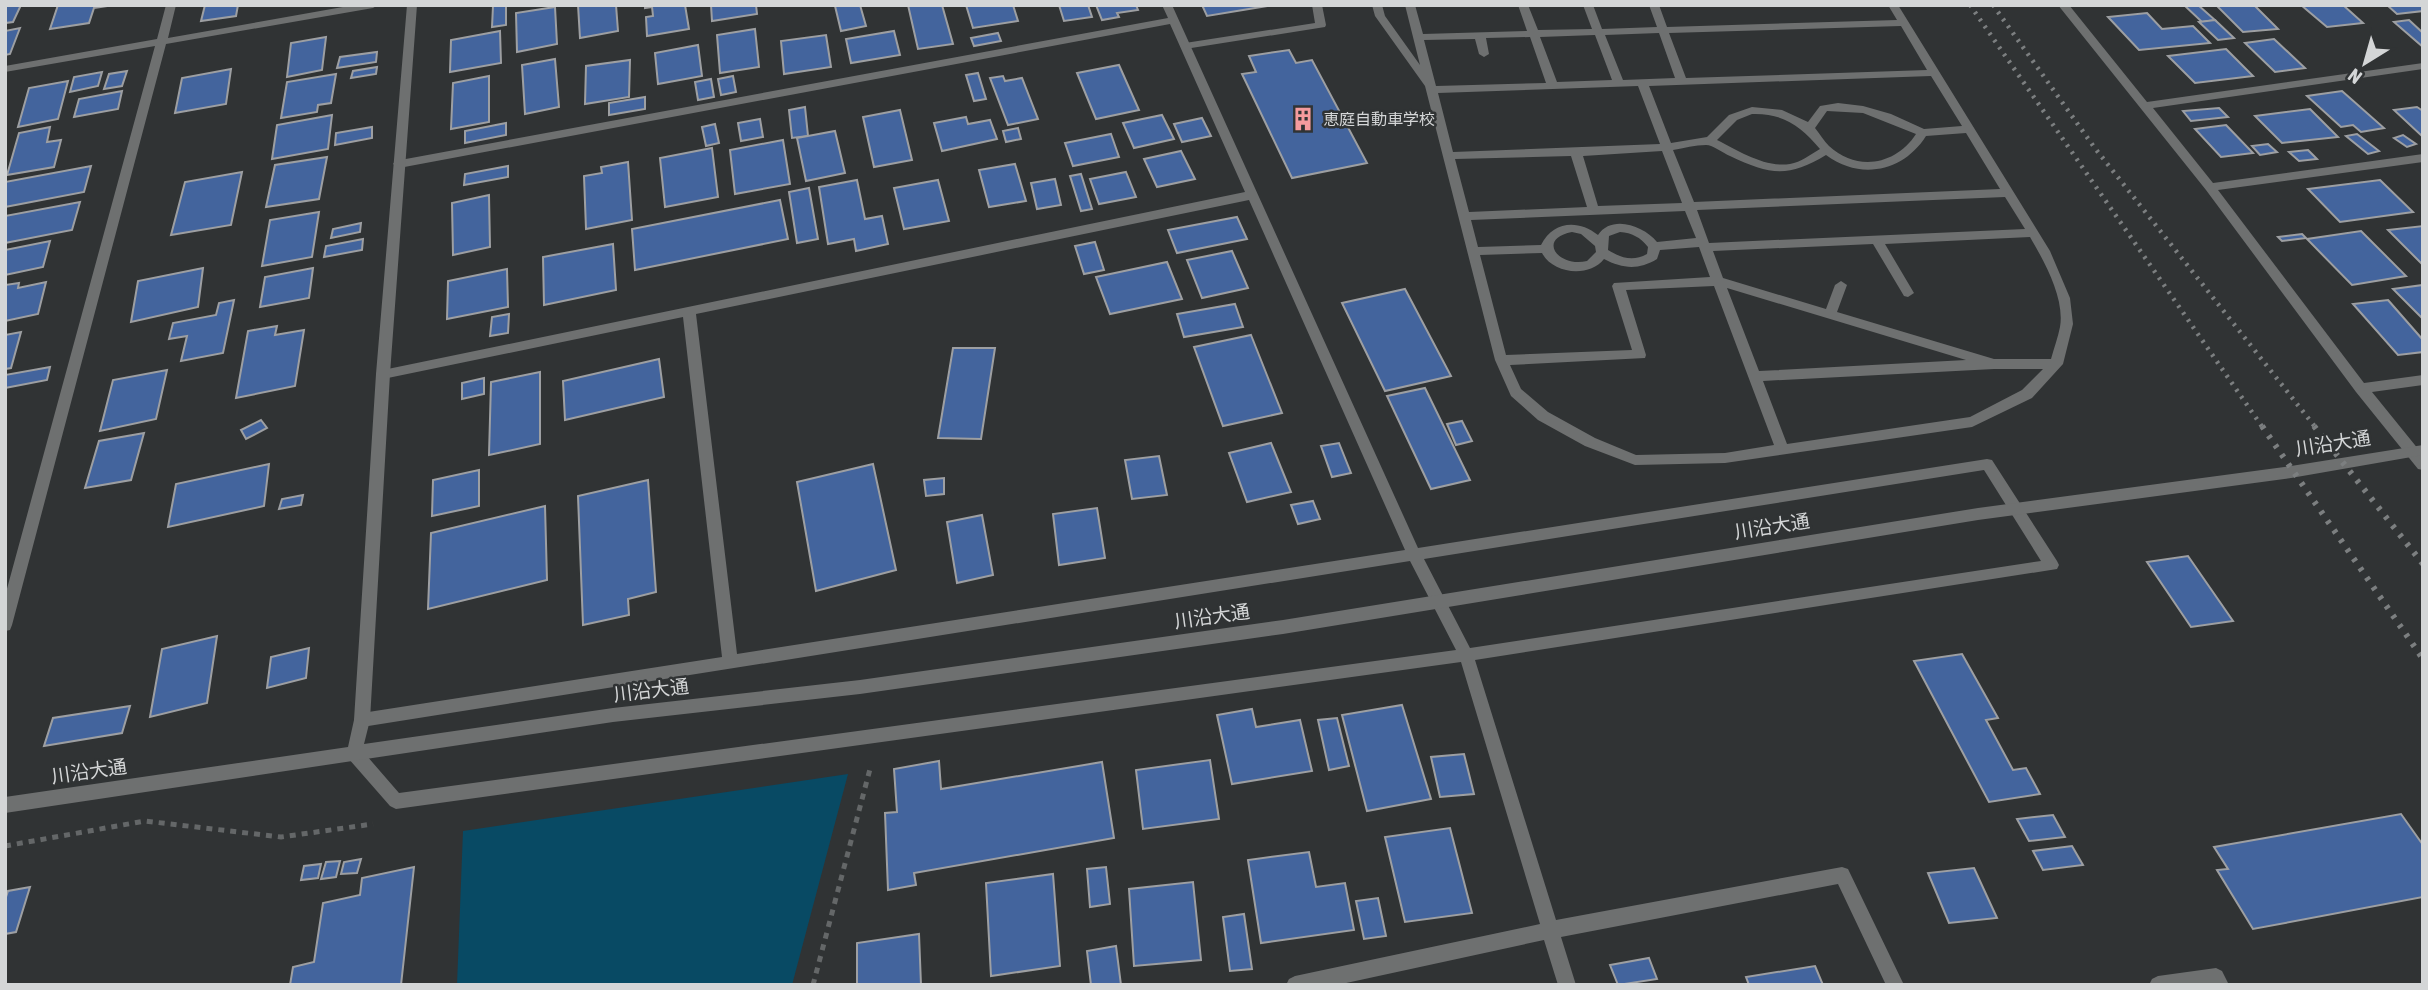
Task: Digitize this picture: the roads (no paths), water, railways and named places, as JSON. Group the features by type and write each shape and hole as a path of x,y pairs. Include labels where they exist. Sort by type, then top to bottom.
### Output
{"street":[{"path":"5,625 171,5"},
{"path":"5,69 373,5"},
{"path":"362,720 1987,464 2052,565 1466,655 396,801 354,753 362,720 383,374 412,5"},
{"path":"1167,5 1414,554 1466,655 1567,985"},
{"path":"1185,46 1321,25 1317,5"},
{"path":"1377,5 1380,16 1432,90"},
{"path":"1410,5 1501,360 1516,392 1543,416 1590,442 1635,460 1725,458 1972,422 2027,394 2056,364 2067,324 2064,298 2044,251 1893,5"},
{"path":"1523,5 1553,86"},
{"path":"1654,5 1682,82"},
{"path":"2064,6 2078,5"},
{"path":"1587,6 1619,84"},
{"path":"2064,6 2210,187 2361,388 2423,465"},
{"path":"399,164 1173,20"},
{"path":"1418,37 1904,23"},
{"path":"1480,36 1484,54"},
{"path":"2145,106 2423,66"},
{"path":"1432,90 1936,73"},
{"path":"1642,83 1783,450"},
{"path":"1809,128 1824,108 1840,106 1863,108 1923,133 1969,129"},
{"path":"1709,141 1734,116 1748,110 1782,114 1809,128 1827,150 1844,160 1876,166 1910,152 1923,133"},
{"path":"1448,156 1666,147 1709,141 1761,164 1785,168 1801,166 1827,150"},
{"path":"1575,150 1594,211"},
{"path":"2210,187 2423,158"},
{"path":"1463,216 2007,193"},
{"path":"383,374 1252,195"},
{"path":"1601,248 1593,236 1571,228 1551,234 1546,241 1546,249 1554,259 1568,266 1584,267 1597,262 1601,248 1602,236 1619,227 1641,232 1654,246 1653,256 1644,262 1630,264 1615,260 1601,248"},
{"path":"1654,246 2033,233"},
{"path":"1877,240 1908,293"},
{"path":"1473,251 1546,249"},
{"path":"1501,360 1640,355 1618,286 1718,281 1993,364"},
{"path":"1830,315 1841,285"},
{"path":"689,311 730,662"},
{"path":"1755,376 1993,364 2056,364"},
{"path":"2361,388 2423,380"},
{"name":"川沿大通","path":"5,805 613,715 860,687 1283,627 1978,514 2291,472 2423,450"},
{"path":"1295,985 1550,930 1842,875 1895,985"},
{"path":"2158,985 2216,977 2220,985"}],"railway":[{"path":"1970,5 2263,428"},
{"path":"1993,5 2094,147 2316,428"},
{"path":"2262,426 2423,659"},
{"path":"2314,426 2423,564"}],"place":[{"name":"恵庭自動車学校","path":"1303,119"}]}
